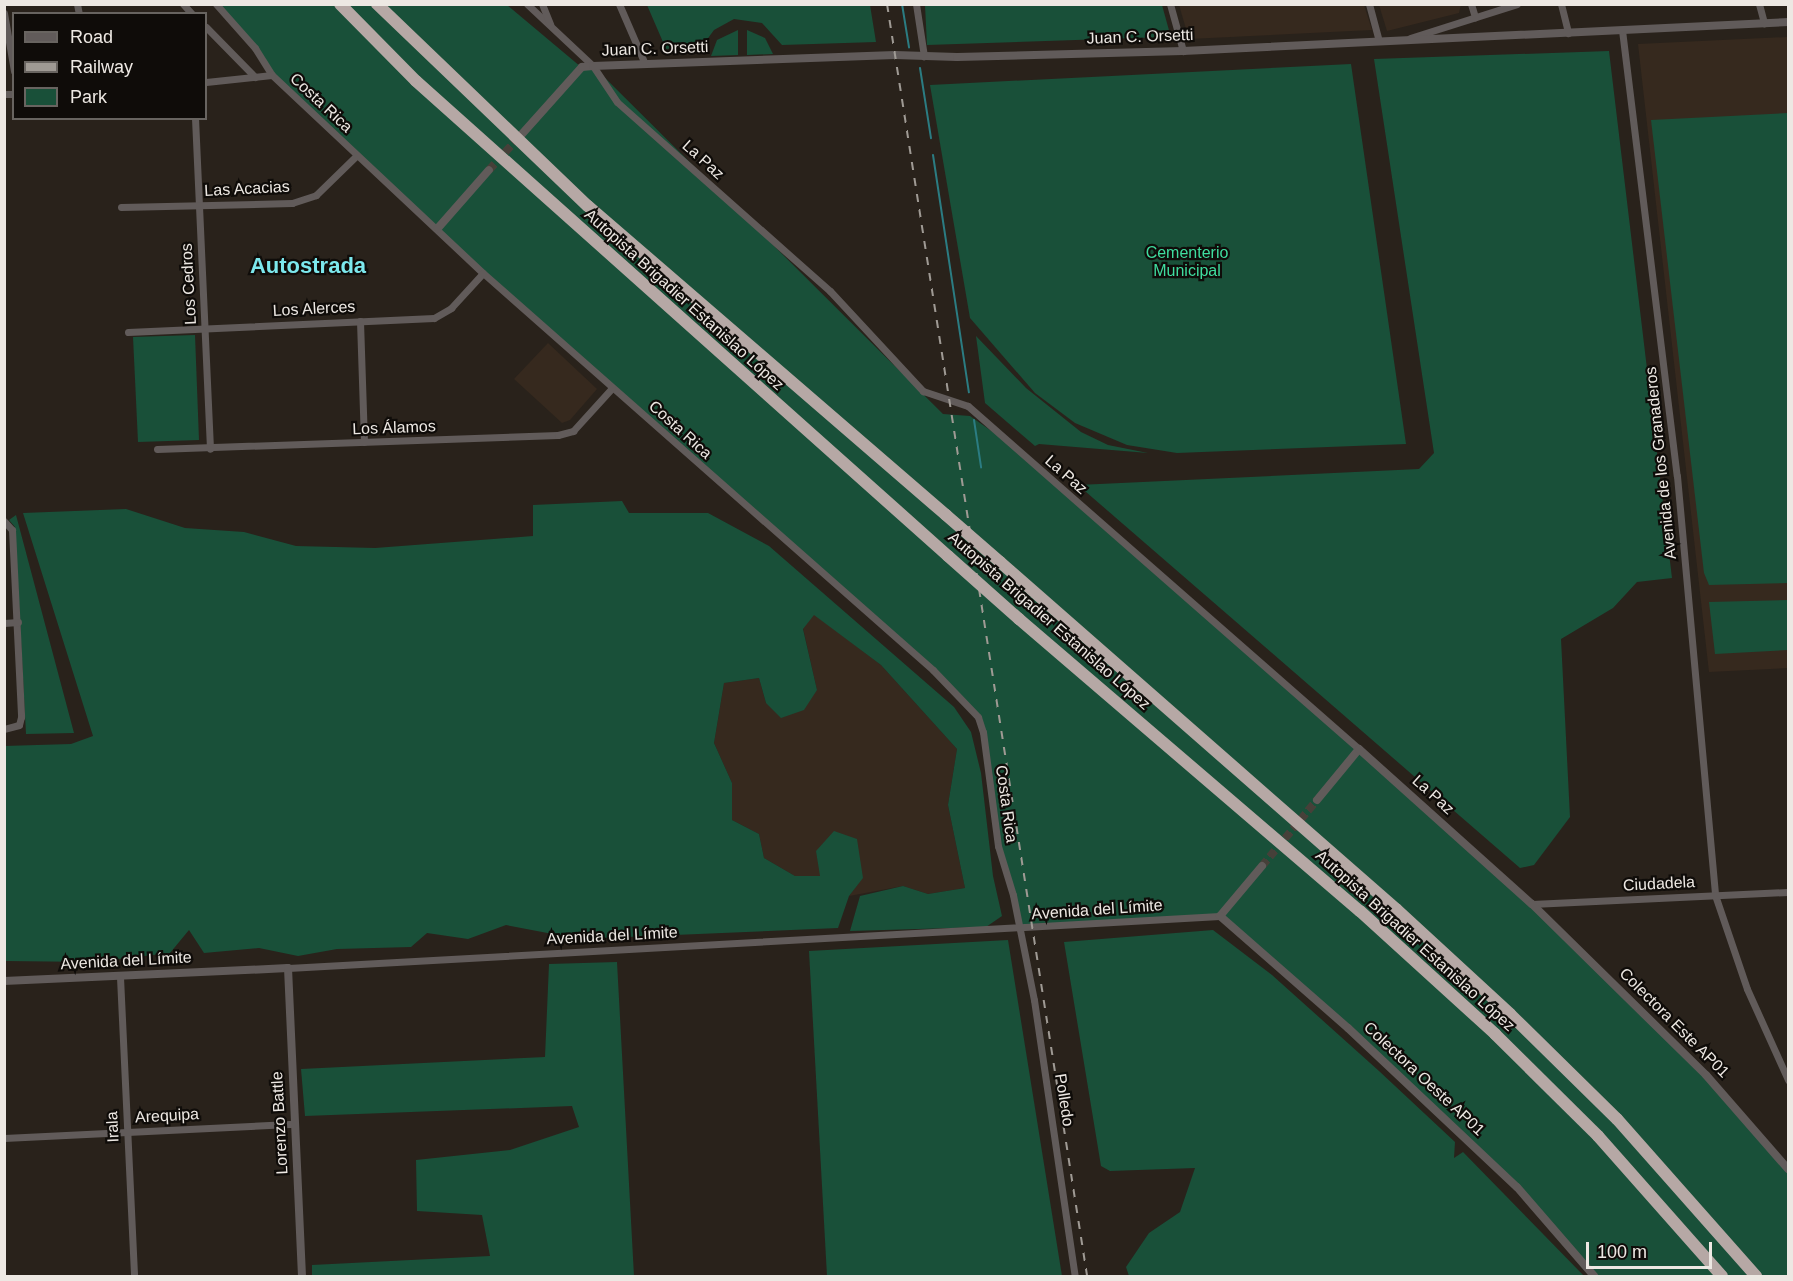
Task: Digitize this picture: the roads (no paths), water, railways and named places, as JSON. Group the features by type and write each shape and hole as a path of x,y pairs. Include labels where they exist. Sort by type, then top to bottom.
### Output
{"highway":[{"name":"Autopista Brigadier Estanislao López","path":"340,4 443,105 948,556 1360,910 1495,1034 1598,1136 1722,1276"},
{"name":"Autopista Brigadier Estanislao López","path":"377,4 588,206 946,515 1396,909 1510,1014 1617,1119 1756,1276"}],"street":[{"name":"Costa Rica","path":"216,4 255,48 272,75 438,228 483,273 970,706 983,732 998,846 1013,895 1018,930"},
{"path":"527,4 551,27"},
{"path":"542,4 551,27"},
{"path":"619,4 645,64"},
{"path":"915,4 924,56"},
{"path":"1170,4 1183,51"},
{"path":"1369,4 1379,41"},
{"path":"1471,4 1475,17"},
{"path":"1402,40 1517,4"},
{"path":"1561,4 1568,33"},
{"path":"1759,4 1764,23"},
{"path":"4,13 12,59"},
{"name":"Juan C. Orsetti","path":"522,134 582,67 593,66 1183,51 1788,22"},
{"name":"La Paz","path":"551,27 593,66 617,102 830,291 923,391 968,406 1532,904"},
{"path":"207,28 255,76"},
{"name":"Avenida de los Granaderos","path":"1622,30 1677,476 1715,895 1747,990 1788,1080"},
{"path":"207,82 272,75"},
{"name":"Los Cedros","path":"195,120 210,449"},
{"name":"Las Acacias","path":"121,207 292,203 316,195 357,155"},
{"path":"438,228 489,170"},
{"name":"Los Alerces","path":"128,332 434,318 451,308 483,273"},
{"path":"360,321 364,442"},
{"name":"Los Álamos","path":"157,449 210,449 558,435 573,431 612,388"},
{"path":"4,729 19,725 18,622 12,530 5,521"},
{"path":"4,623 18,622"},
{"path":"1317,800 1359,749"},
{"path":"1220,916 1262,866"},
{"name":"Ciudadela","path":"1532,904 1788,891"},
{"name":"Colectora Este AP01","path":"1532,904 1706,1075 1788,1170"},
{"name":"Avenida del Límite","path":"4,981 120,977 1018,930 1220,916"},
{"name":"Colectora Oeste AP01","path":"1220,916 1348,1028 1517,1187 1594,1276"},
{"name":"Polledo","path":"1018,930 1051,1102 1075,1276"},
{"name":"Lorenzo Battle","path":"288,968 302,1276"},
{"name":"Irala","path":"120,977 134,1276"},
{"name":"Arequipa","path":"4,1138 295,1124"}],"waterway":[{"path":"902,4 909,47"},
{"path":"920,68 931,138"},
{"path":"933,155 969,392"},
{"path":"974,420 981,467"}],"tunnel":[{"path":"489,170 520,136"},
{"path":"1262,866 1317,800"}],"railway":[{"path":"887,4 1087,1276"}],"district":[{"name":"Autostrada","path":"308,266"}],"park label":[{"name":"Cementerio Municipal","path":"1187,262"}]}
